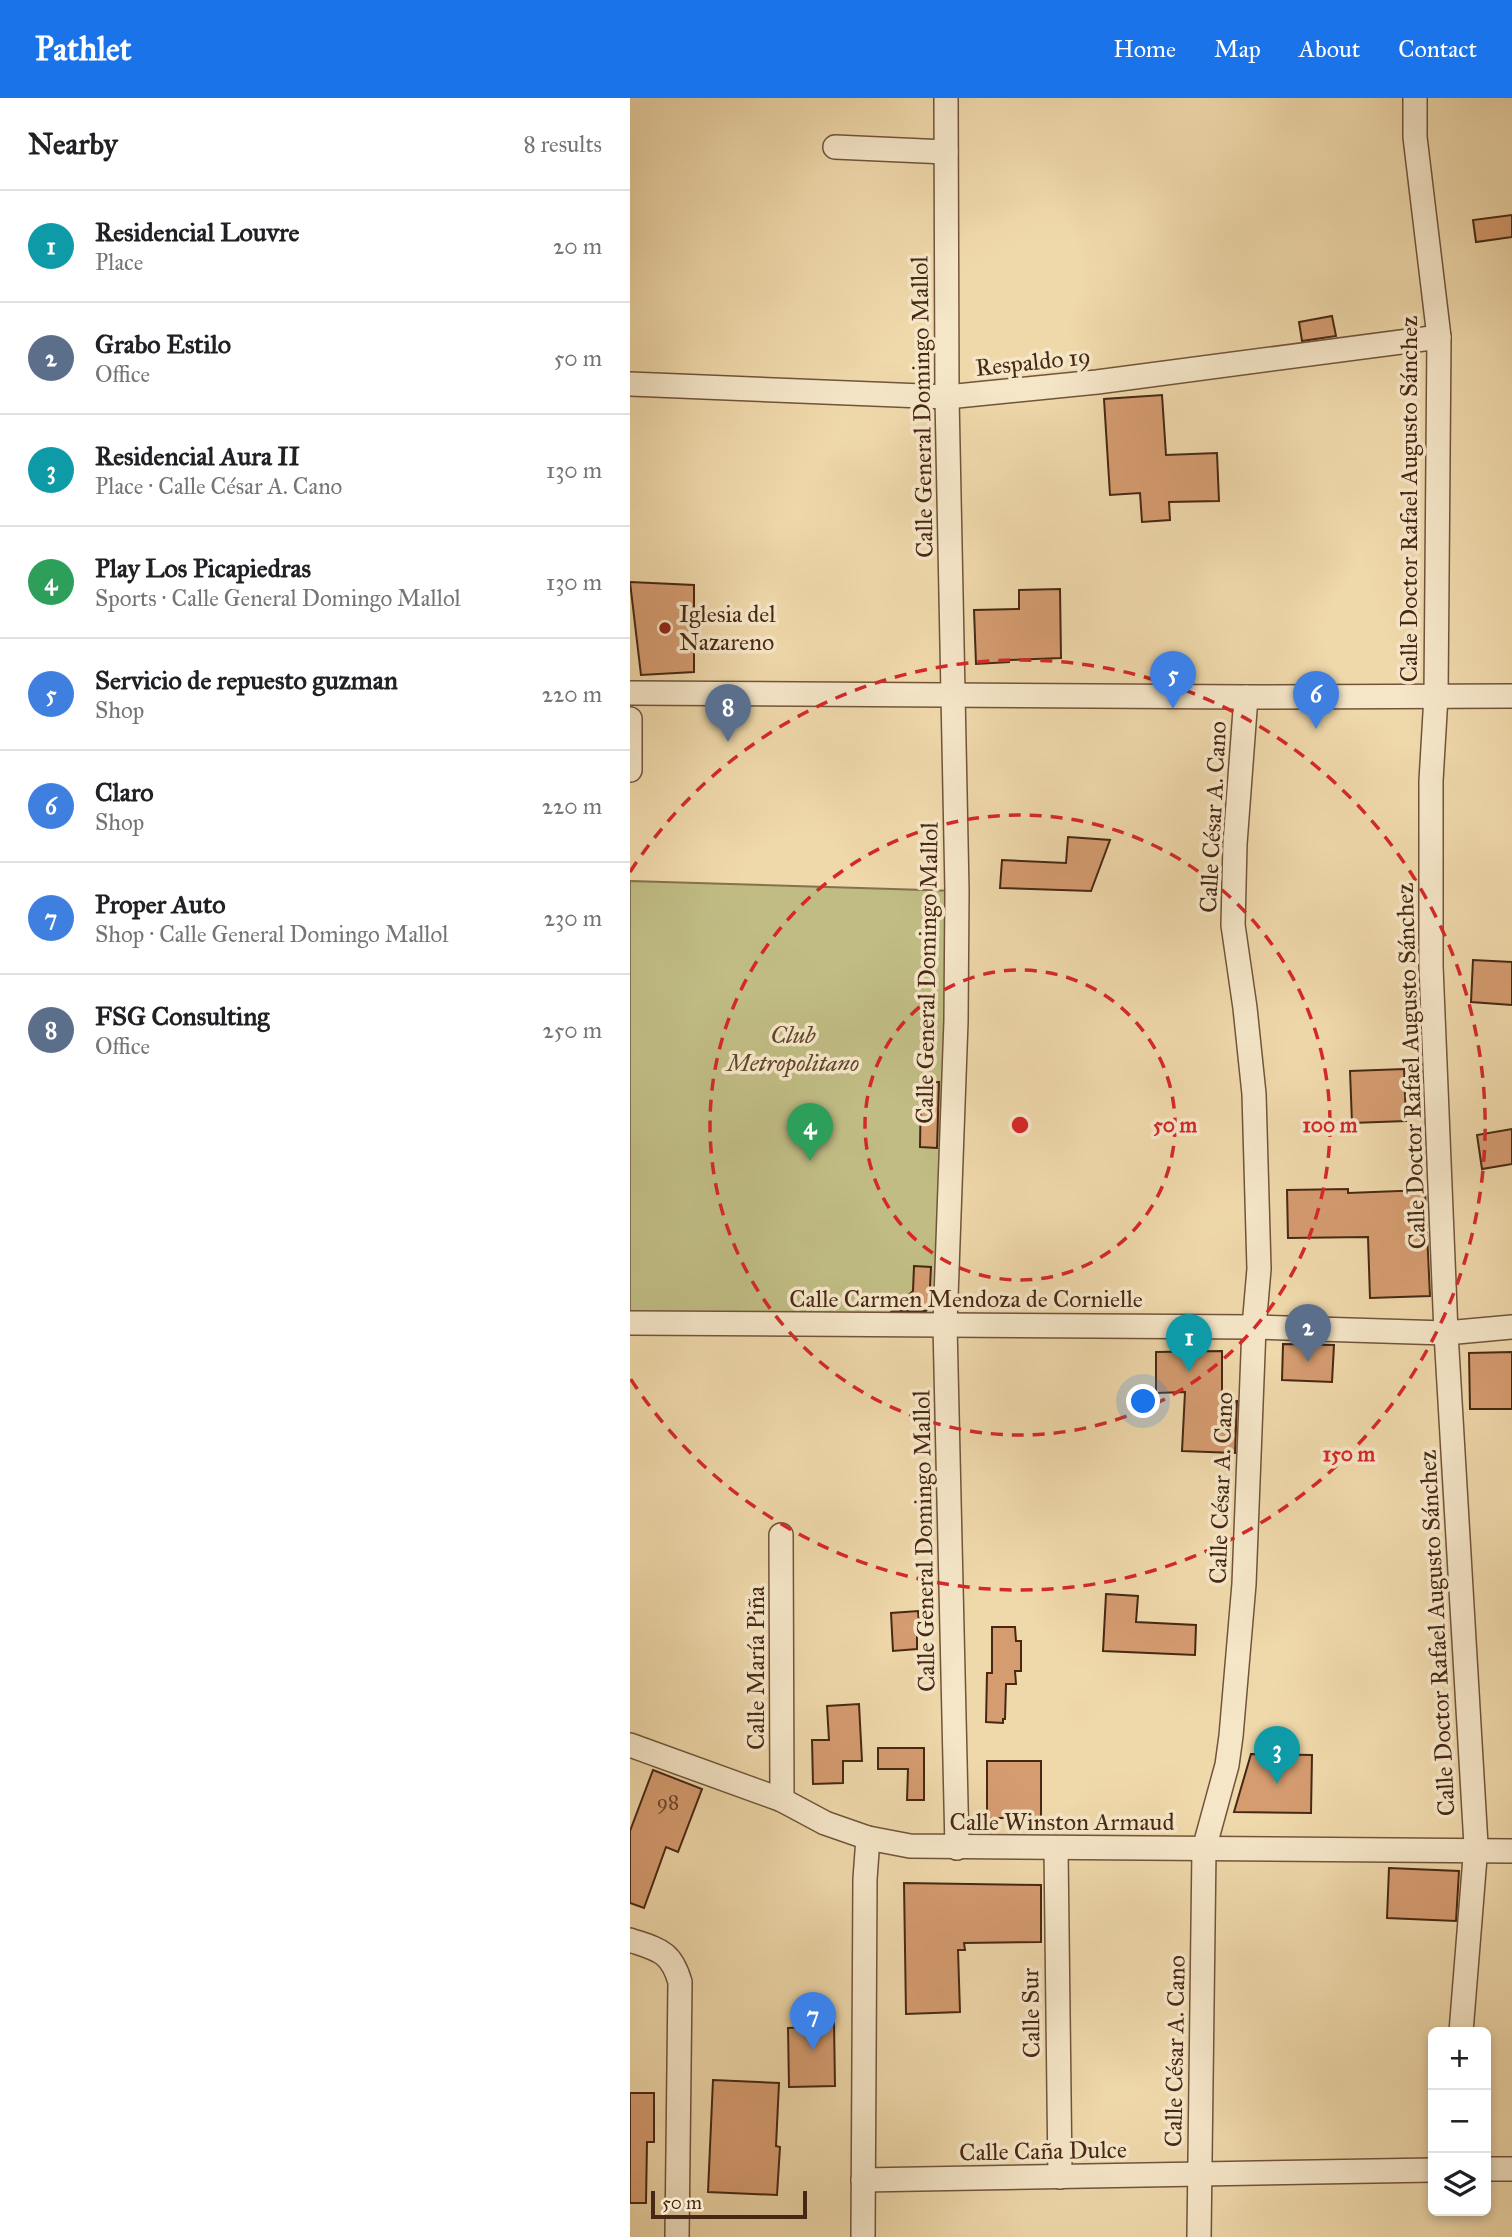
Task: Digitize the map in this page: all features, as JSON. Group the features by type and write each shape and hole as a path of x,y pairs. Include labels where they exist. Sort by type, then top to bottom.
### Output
{"street":[{"name":"Calle General Domingo Mallol","path":"946,98 947,397 957,891 956,1021 945,1325 957,1848"},
{"name":"Calle Doctor Rafael Augusto Sánchez","path":"1415,98 1415,137 1439,337 1436,696 1431,781 1431,966 1446,1334 1475,1850 1461,2027"},
{"path":"835,148 946,152"},
{"name":"Respaldo 19","path":"630,384 947,397 1097,382 1439,337"},
{"path":"630,693 1512,696"},
{"name":"Calle César A. Cano","path":"1199,2237 1204,1849 1227,1765 1231,1736 1244,1584 1254,1326 1259,1269 1254,1094 1233,925 1232,897 1246,697"},
{"path":"630,719 630,770"},
{"name":"Calle Carmen Mendoza de Cornielle","path":"630,1323 1254,1326 1446,1334 1512,1327"},
{"name":"Calle María Piña","path":"781,1535 782,1800"},
{"name":"Calle Winston Armaud","path":"630,1745 782,1800 825,1823 868,1838 910,1846 1512,1851"},
{"path":"863,2237 865,1879 868,1838"},
{"name":"Calle Sur","path":"1056,1849 1060,2177"},
{"path":"630,1940 669,1957 680,1982 677,2237"},
{"path":"1491,2169 1512,2169"},
{"name":"Calle Caña Dulce","path":"863,2180 1428,2170"}],"green space":[{"name":"Club Metropolitano","path":"630,881 957,891 945,1325 630,1323"}],"building":[{"path":"1512,215 1512,237 1476,242 1473,220"},
{"path":"1332,316 1336,336 1302,341 1299,322"},
{"path":"1162,395 1166,455 1217,453 1219,501 1169,502 1170,520 1142,522 1140,493 1110,495 1104,399"},
{"name":"Iglesia del Nazareno","path":"630,582 694,585 694,672 641,675"},
{"path":"1060,589 1061,658 976,664 974,610 1019,609 1019,590"},
{"path":"1068,837 1110,840 1091,891 1000,888 1002,860 1066,863"},
{"path":"1473,960 1512,962 1512,1005 1471,1002"},
{"path":"1404,1069 1406,1121 1352,1123 1350,1071"},
{"path":"921,1082 939,1082 937,1148 920,1147"},
{"path":"1512,1129 1512,1164 1482,1169 1477,1135"},
{"path":"1348,1189 1348,1193 1425,1190 1430,1296 1370,1298 1368,1237 1288,1238 1287,1190"},
{"path":"914,1266 931,1267 929,1307 926,1311 892,1311 913,1291"},
{"path":"1283,1344 1334,1345 1332,1382 1282,1380"},
{"path":"1222,1351 1222,1401 1237,1401 1235,1453 1182,1451 1185,1392 1156,1393 1156,1352"},
{"path":"1512,1352 1512,1409 1470,1409 1469,1353"},
{"path":"1106,1594 1138,1596 1136,1622 1196,1625 1195,1655 1103,1651"},
{"path":"918,1611 920,1636 917,1636 917,1649 893,1651 891,1613"},
{"path":"992,1627 1015,1627 1016,1641 1021,1641 1021,1671 1015,1671 1016,1684 1006,1684 1003,1723 986,1722 987,1673 992,1673"},
{"path":"859,1704 862,1761 843,1761 843,1783 813,1784 812,1740 829,1740 827,1706"},
{"path":"878,1748 924,1748 924,1800 907,1800 908,1769 878,1769"},
{"path":"1251,1754 1312,1755 1311,1813 1234,1812"},
{"path":"987,1761 1041,1761 1041,1818 987,1818"},
{"path":"653,1770 702,1789 678,1852 666,1847 644,1908 630,1903 630,1831"},
{"path":"1389,1868 1459,1871 1456,1921 1387,1918"},
{"path":"904,1883 1041,1885 1041,1942 964,1943 965,1950 958,1950 960,2012 906,2014"},
{"path":"811,2013 829,2013 829,2023 834,2022 835,2086 789,2087 788,2028 811,2027"},
{"path":"713,2080 779,2083 776,2146 780,2147 777,2195 708,2192"},
{"path":"630,2093 654,2093 654,2142 647,2142 646,2203 630,2203"}],"place":[{"name":"Iglesia del Nazareno","path":"665,628"},
{"name":"Servicio de repuesto guzman","path":"1173,709"},
{"name":"Claro","path":"1316,729"},
{"name":"FSG Consulting","path":"728,742"},
{"name":"Play Los Picapiedras","path":"810,1161"},
{"name":"Grabo Estilo","path":"1308,1362"},
{"name":"Residencial Louvre","path":"1189,1372"},
{"name":"Residencial Aura II","path":"1277,1784"},
{"name":"Proper Auto","path":"813,2050"}]}
